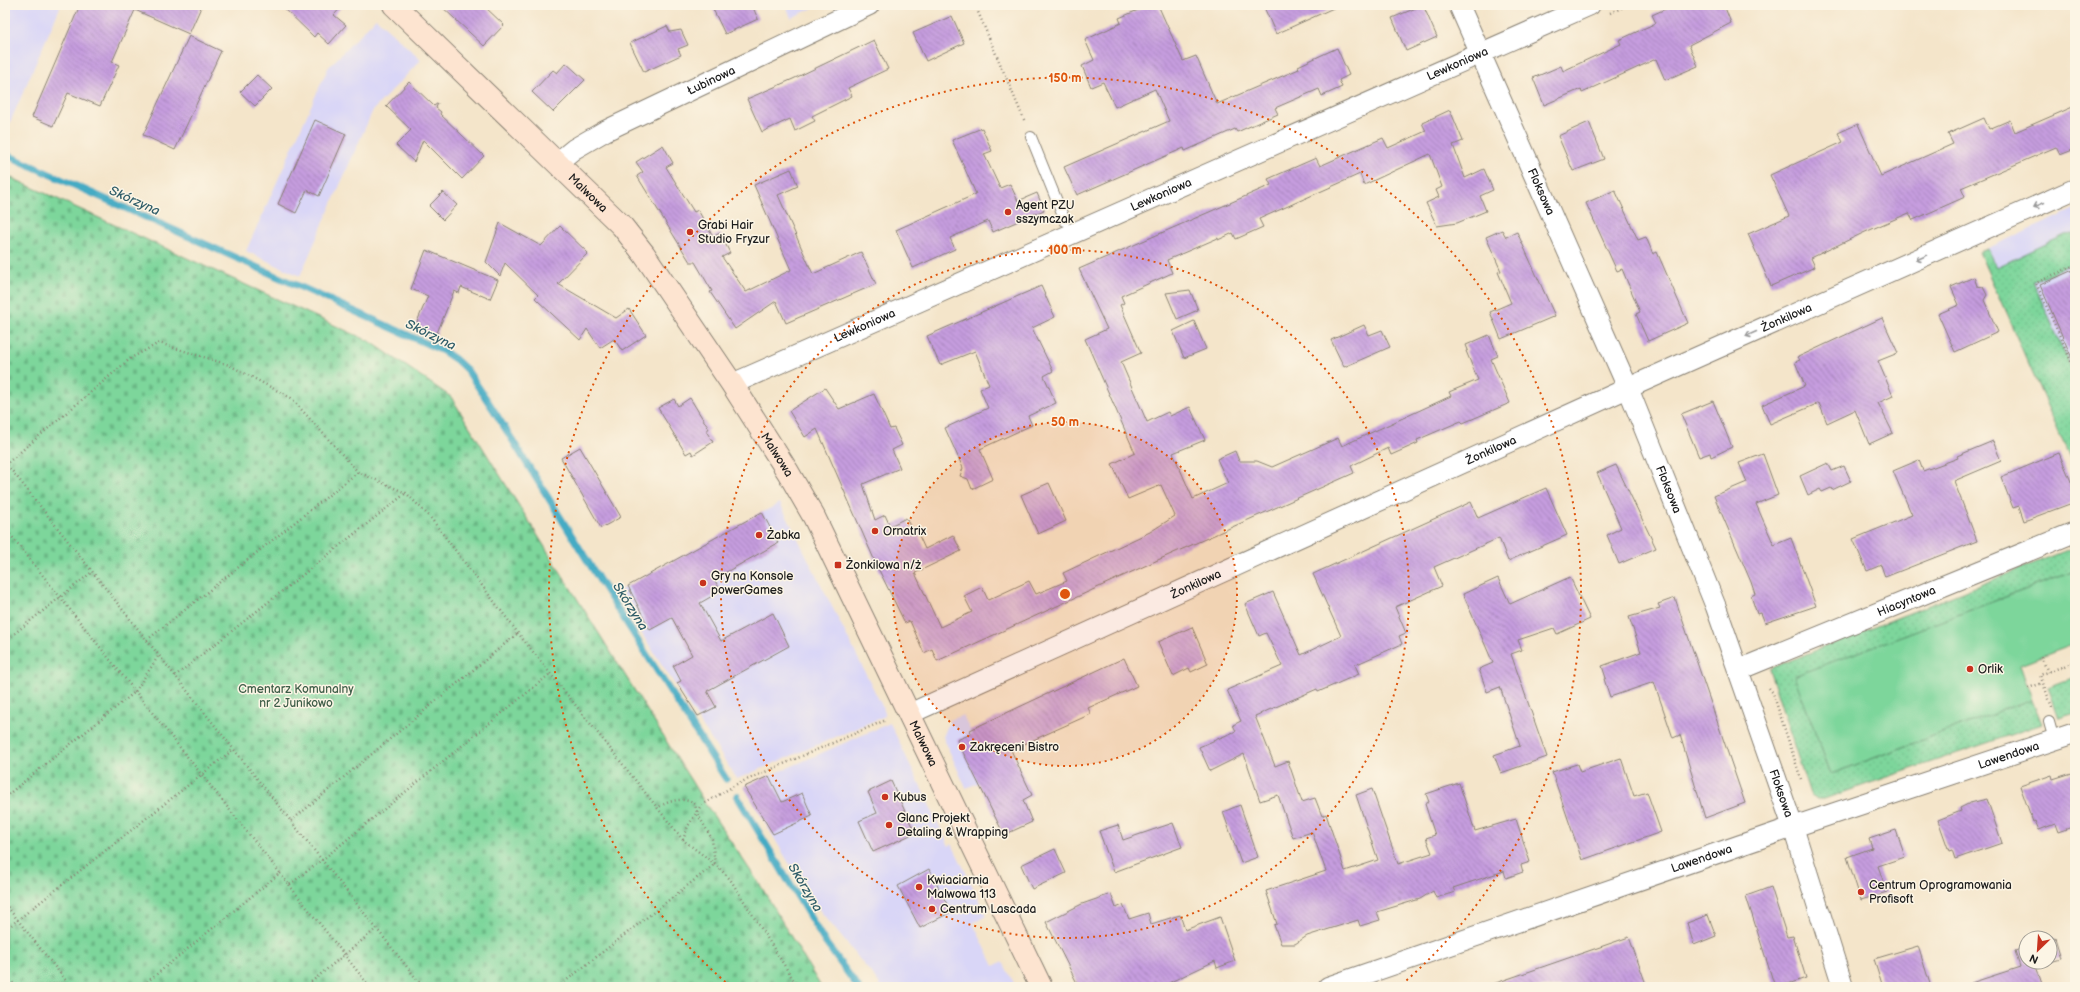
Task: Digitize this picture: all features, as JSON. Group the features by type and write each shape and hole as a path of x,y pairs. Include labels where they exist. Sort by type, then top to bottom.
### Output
{"street":[{"name":"Malwowa","path":"394,5 558,162 622,226 644,254 732,384 788,472 814,517 1041,987"},
{"name":"Łubinowa","path":"558,162 574,149 605,131 869,5"},
{"name":"Floksowa","path":"1459,5 1479,55 1628,388 1716,607 1747,667 1793,827 1843,987"},
{"name":"Lewkoniowa","path":"732,384 1479,55 1599,10"},
{"name":"Żonkilowa","path":"909,714 1628,388 2075,189"},
{"name":"Hiacyntowa","path":"1747,667 2075,532"},
{"name":"Lawendowa","path":"1328,987 1793,827 2051,731 2075,733"}],"lane":[{"path":"1031,137 1065,221"}],"path":[{"path":"974,5 1031,137"},
{"path":"1599,10 1628,5"},
{"path":"2075,265 2036,283 2075,370"},
{"path":"423,987 5,464 131,358 159,343 228,365 292,398 358,472 406,493 430,517 550,674 683,840 715,864 730,879 798,987"},
{"path":"147,640 358,472"},
{"path":"175,676 406,493"},
{"path":"5,528 370,987"},
{"path":"5,641 92,572"},
{"path":"291,821 518,633"},
{"path":"5,796 135,692 158,655"},
{"path":"2041,657 2048,672"},
{"path":"2054,712 2040,675 2075,662"},
{"path":"1747,667 1760,677 1773,693 1801,782"},
{"path":"289,885 322,860 550,674"},
{"path":"2028,688 2043,683"},
{"path":"683,840 688,826 700,807 737,784 888,719"},
{"path":"5,930 234,749"},
{"path":"657,808 668,802 690,800 695,804 697,813 712,839 715,864"},
{"path":"558,987 715,864"},
{"path":"140,987 280,873"},
{"path":"5,904 71,987"},
{"path":"305,987 376,929"},
{"path":"5,973 16,987"}],"shaded area":[{"path":"5,5 61,5 5,134"},
{"path":"786,5 819,5 791,18"},
{"path":"376,18 421,60 373,110 300,276 246,251 328,68"},
{"path":"2075,209 2075,469 1979,252"},
{"path":"780,503 885,712 885,716 737,779 615,593"},
{"name":"Zakręceni Bistro","path":"963,715 992,777 966,788 943,737 950,720"},
{"path":"890,723 949,846 952,844 987,916 973,923 994,966 1001,962 1004,964 1016,987 880,987 879,983 809,897 744,787"}],"green space":[{"name":"Cmentarz Komunalny nr 2 Junikowo","path":"5,175 371,342 451,397 705,803 762,888 821,987 5,987"},
{"path":"2073,234 2075,262 2033,281 2075,377 2075,469 1979,252 1988,249 1997,267 2065,235"},
{"path":"2075,547 2075,571 1795,676 1831,774 2032,699 2042,724 1824,799 1817,799 1810,794 1769,669"},
{"path":"2075,571 2075,644 2020,665 2032,699 1831,774 1794,676"},
{"path":"2075,677 2075,713 2059,718 2048,687"}],"building":[{"path":"80,5 202,5 189,34 135,10 112,62 119,65 100,106 68,93 53,126 32,117"},
{"path":"281,5 343,5 334,15 346,25 329,44 317,33 314,37"},
{"path":"440,5 483,5 504,25 484,46"},
{"path":"711,5 752,5 758,19 725,34"},
{"path":"1150,5 1158,5 1183,61 1196,56 1217,104 1299,69 1298,66 1337,48 1349,75 1339,80 1342,87 1322,96 1319,89 1275,108 1278,114 1237,132 1235,129 1185,151 1184,148 1077,195 1064,167 1169,121 1155,89 1115,107 1103,82 1091,87 1082,66 1094,60 1085,40 1121,23 1119,18"},
{"path":"1263,5 1340,5 1276,34"},
{"path":"1423,5 1437,37 1406,51 1392,18"},
{"path":"1674,5 1724,5 1731,23 1689,45 1698,66 1665,80 1656,59 1582,93 1581,89 1544,105 1533,78 1561,66 1563,71 1621,44 1619,40 1656,23 1652,15"},
{"path":"952,16 964,43 926,61 913,33"},
{"path":"667,26 670,32 681,30 688,45 678,49 681,55 644,72 630,43"},
{"path":"189,36 221,51 175,150 143,135"},
{"path":"874,40 888,69 848,88 852,96 812,116 815,121 795,131 790,119 762,132 747,99 793,79"},
{"path":"566,63 585,80 553,112 532,92 553,70 557,73"},
{"path":"257,75 272,89 255,106 240,92"},
{"path":"409,82 434,106 438,103 436,108 441,112 440,114 484,156 462,179 423,140 414,162 396,145 411,130 386,106"},
{"path":"2075,106 2075,149 2060,155 2056,147 1961,188 1965,197 1913,220 1909,213 1863,233 1811,258 1815,267 1771,286 1748,234 1789,216 1770,175 1843,142 1838,133 1858,124 1881,176 1953,144 1948,134 1984,118 1989,129 2010,120 2015,132"},
{"path":"1450,110 1463,141 1453,145 1465,178 1484,169 1493,190 1480,196 1486,211 1457,223 1437,226 1426,203 1439,197 1436,190 1442,187 1430,154 1364,185 1360,174 1259,219 1263,227 1236,239 1233,233 1218,240 1218,238 1167,260 1172,273 1121,296 1124,303 1120,305 1141,353 1121,362 1147,422 1168,412 1170,416 1190,407 1205,440 1173,453 1193,499 1228,483 1217,459 1235,451 1239,461 1257,461 1272,467 1338,438 1342,446 1451,396 1449,392 1478,380 1466,351 1468,350 1466,345 1489,335 1498,356 1491,359 1510,403 1463,423 1461,421 1417,440 1418,443 1391,455 1388,448 1351,466 1354,473 1160,559 937,661 932,649 924,653 910,621 905,623 877,566 817,429 805,437 789,411 825,388 839,409 874,394 890,429 894,428 902,445 892,450 900,468 863,484 875,520 885,515 890,526 906,518 911,528 916,529 925,549 953,535 961,551 915,573 940,627 972,612 964,596 982,587 988,600 1029,581 1036,594 1067,581 1063,573 1150,532 1175,516 1161,485 1128,499 1112,464 1135,453 1085,339 1107,329 1079,269 1271,185 1268,179 1316,158 1320,166 1383,138 1388,148 1426,131 1422,123"},
{"path":"315,120 346,134 319,196 307,190 296,213 278,204"},
{"path":"1589,122 1604,159 1573,171 1558,136"},
{"path":"982,128 992,151 984,154 1000,188 1010,184 1018,201 1037,193 1044,210 993,232 988,221 950,238 955,249 913,268 896,230 976,194 952,140"},
{"path":"663,145 673,163 666,167 694,212 698,210 713,237 720,233 730,253 722,257 746,292 791,270 754,185 791,169 798,186 778,195 813,274 861,252 876,284 786,323 776,301 735,329 710,292 712,291 695,262 690,262 637,176 643,172 636,162"},
{"path":"1615,190 1638,240 1646,237 1653,254 1657,252 1688,323 1648,341 1636,314 1640,312 1622,269 1617,271 1586,203"},
{"path":"443,192 457,205 443,220 429,206"},
{"path":"500,223 541,246 560,226 588,253 558,284 616,318 629,309 646,335 622,351 614,339 600,348 587,329 580,340 535,298 538,295 505,263 500,276 486,262"},
{"path":"1502,230 1506,237 1517,232 1555,316 1501,339 1490,312 1511,303 1498,272 1501,271 1486,237"},
{"path":"426,250 498,280 490,299 461,287 459,293 454,291 435,338 414,329 428,296 411,289"},
{"path":"2075,269 2075,365 2040,285"},
{"path":"1974,277 1977,286 1983,287 1987,295 1984,300 1998,332 1955,352 1938,314 1959,305 1951,287"},
{"path":"1041,286 1055,317 1032,328 1053,371 1044,376 1056,403 1028,416 1032,425 980,449 993,479 972,489 968,479 960,476 963,468 945,428 988,408 980,389 989,385 975,351 940,365 927,336"},
{"path":"1190,290 1198,310 1177,319 1166,293"},
{"path":"1882,318 1898,353 1878,361 1893,396 1878,403 1893,433 1869,444 1855,410 1827,423 1819,403 1770,424 1762,405 1805,386 1795,362 1800,360 1798,357"},
{"path":"1194,321 1206,349 1184,358 1173,331"},
{"path":"1364,325 1369,335 1382,330 1390,347 1344,367 1331,340"},
{"path":"690,398 709,429 706,431 713,442 693,455 691,451 686,454 658,408 674,399 678,406"},
{"path":"1713,401 1732,447 1711,457 1710,453 1699,457 1681,414"},
{"path":"1993,441 2001,461 1954,481 1977,541 1885,577 1881,565 1867,571 1853,539 1912,515 1893,471 1919,460 1923,471 1958,458 1957,456"},
{"path":"580,447 621,517 601,528 561,458"},
{"path":"2059,453 2075,491 2075,502 2024,521 2019,506 2013,508 2001,477"},
{"path":"1763,454 1778,495 1756,504 1774,545 1791,538 1816,606 1765,623 1761,613 1757,614 1751,596 1755,594 1751,582 1714,496 1747,482 1739,463"},
{"path":"1828,463 1832,471 1844,466 1851,481 1832,490 1831,488 1822,492 1820,489 1808,495 1800,476"},
{"path":"1616,465 1656,548 1619,564 1607,535 1621,528 1597,473"},
{"path":"1049,483 1066,521 1038,534 1021,495"},
{"path":"1546,488 1567,535 1508,561 1499,538 1434,567 1442,586 1395,607 1406,633 1399,636 1402,644 1355,665 1359,674 1318,692 1317,689 1255,716 1275,766 1288,761 1302,802 1315,798 1322,816 1326,814 1345,871 1378,860 1356,795 1372,789 1398,864 1432,853 1426,838 1435,835 1425,804 1429,802 1426,794 1459,783 1475,831 1516,819 1530,862 1521,865 1523,872 1506,878 1504,871 1453,888 1455,892 1436,898 1433,891 1420,899 1377,912 1380,920 1360,926 1358,920 1307,936 1295,944 1281,944 1274,925 1277,924 1266,891 1326,871 1312,832 1293,838 1278,795 1260,801 1244,754 1210,771 1199,747 1236,731 1233,725 1241,721 1227,690 1282,666 1266,633 1259,636 1245,604 1273,592 1301,655 1341,636 1313,574 1471,502 1478,518"},
{"path":"762,512 778,543 714,579 721,591 700,603 721,641 773,613 789,646 707,691 716,707 698,716 677,683 681,681 673,666 692,655 672,618 650,630 628,586"},
{"path":"1570,577 1590,619 1557,634 1554,628 1518,640 1522,650 1511,654 1547,757 1501,773 1494,755 1520,746 1500,687 1487,692 1479,669 1493,663 1463,594 1498,578 1510,604"},
{"path":"1675,598 1745,803 1705,818 1680,735 1673,738 1654,682 1610,697 1604,679 1606,678 1602,666 1641,652 1629,617 1660,608 1658,604"},
{"path":"1192,627 1208,664 1191,672 1189,668 1173,676 1158,642"},
{"path":"1124,658 1137,686 1088,708 1091,714 1011,750 1032,795 1023,800 1032,822 1004,835 957,740 971,734 970,730"},
{"path":"1621,758 1634,796 1647,792 1661,832 1582,860 1552,772 1577,764 1580,772"},
{"path":"2075,772 2075,826 2058,832 2055,824 2039,830 2035,821 2033,822 2020,786 2052,775 2053,779"},
{"path":"769,776 782,802 802,793 812,816 773,834 744,787"},
{"path":"891,781 915,833 873,852 859,821 877,813 868,792"},
{"path":"1987,799 2002,843 1955,859 1952,850 1949,851 1938,820 1961,811 1960,808 1970,803"},
{"path":"1240,805 1258,857 1241,863 1223,812"},
{"path":"1173,823 1182,847 1114,872 1099,831 1118,825 1123,840"},
{"path":"1896,830 1905,857 1878,866 1887,892 1861,900 1847,857 1872,848 1869,839"},
{"path":"1055,849 1066,873 1032,889 1021,865"},
{"path":"929,869 951,912 920,928 898,886"},
{"path":"1771,887 1787,937 1793,936 1806,978 1779,987 1775,987 1746,896"},
{"path":"1111,894 1116,908 1123,905 1129,919 1148,913 1151,924 1180,915 1185,930 1220,917 1235,961 1217,968 1215,961 1160,987 1079,987 1046,922 1082,904"},
{"path":"1708,915 1716,936 1694,945 1687,923"},
{"path":"1629,937 1647,987 1493,987 1493,984"},
{"path":"1918,946 1931,987 1883,987 1874,959"},
{"path":"2058,948 2061,958 2058,959"},
{"path":"2018,950 2018,961 2015,951"},
{"path":"2018,968 2018,970 2037,970 2043,987 1971,987 1971,983"}],"waterway":[{"name":"Skórzyna","path":"5,154 443,351 455,359 467,370 493,409 726,779"},
{"name":"Skórzyna","path":"737,796 825,942 858,987"}],"place":[{"name":"Agent PZU sszymczak","path":"1008,212"},
{"name":"Grabi Hair Studio Fryzur","path":"690,232"},
{"name":"Ornatrix","path":"875,531"},
{"name":"Żabka","path":"759,535"},
{"name":"Żonkilowa n/ż","path":"838,565"},
{"name":"Gry na Konsole powerGames","path":"703,583"},
{"name":"Orlik","path":"1970,669"},
{"name":"Zakręceni Bistro","path":"962,747"},
{"name":"Kubus","path":"885,797"},
{"name":"Glanc Projekt Detaling & Wrapping","path":"889,825"},
{"name":"Kwiaciarnia Malwowa 113","path":"919,887"},
{"name":"Centrum Oprogramowania Profisoft","path":"1861,892"},
{"name":"Centrum Lascada","path":"932,909"}]}
